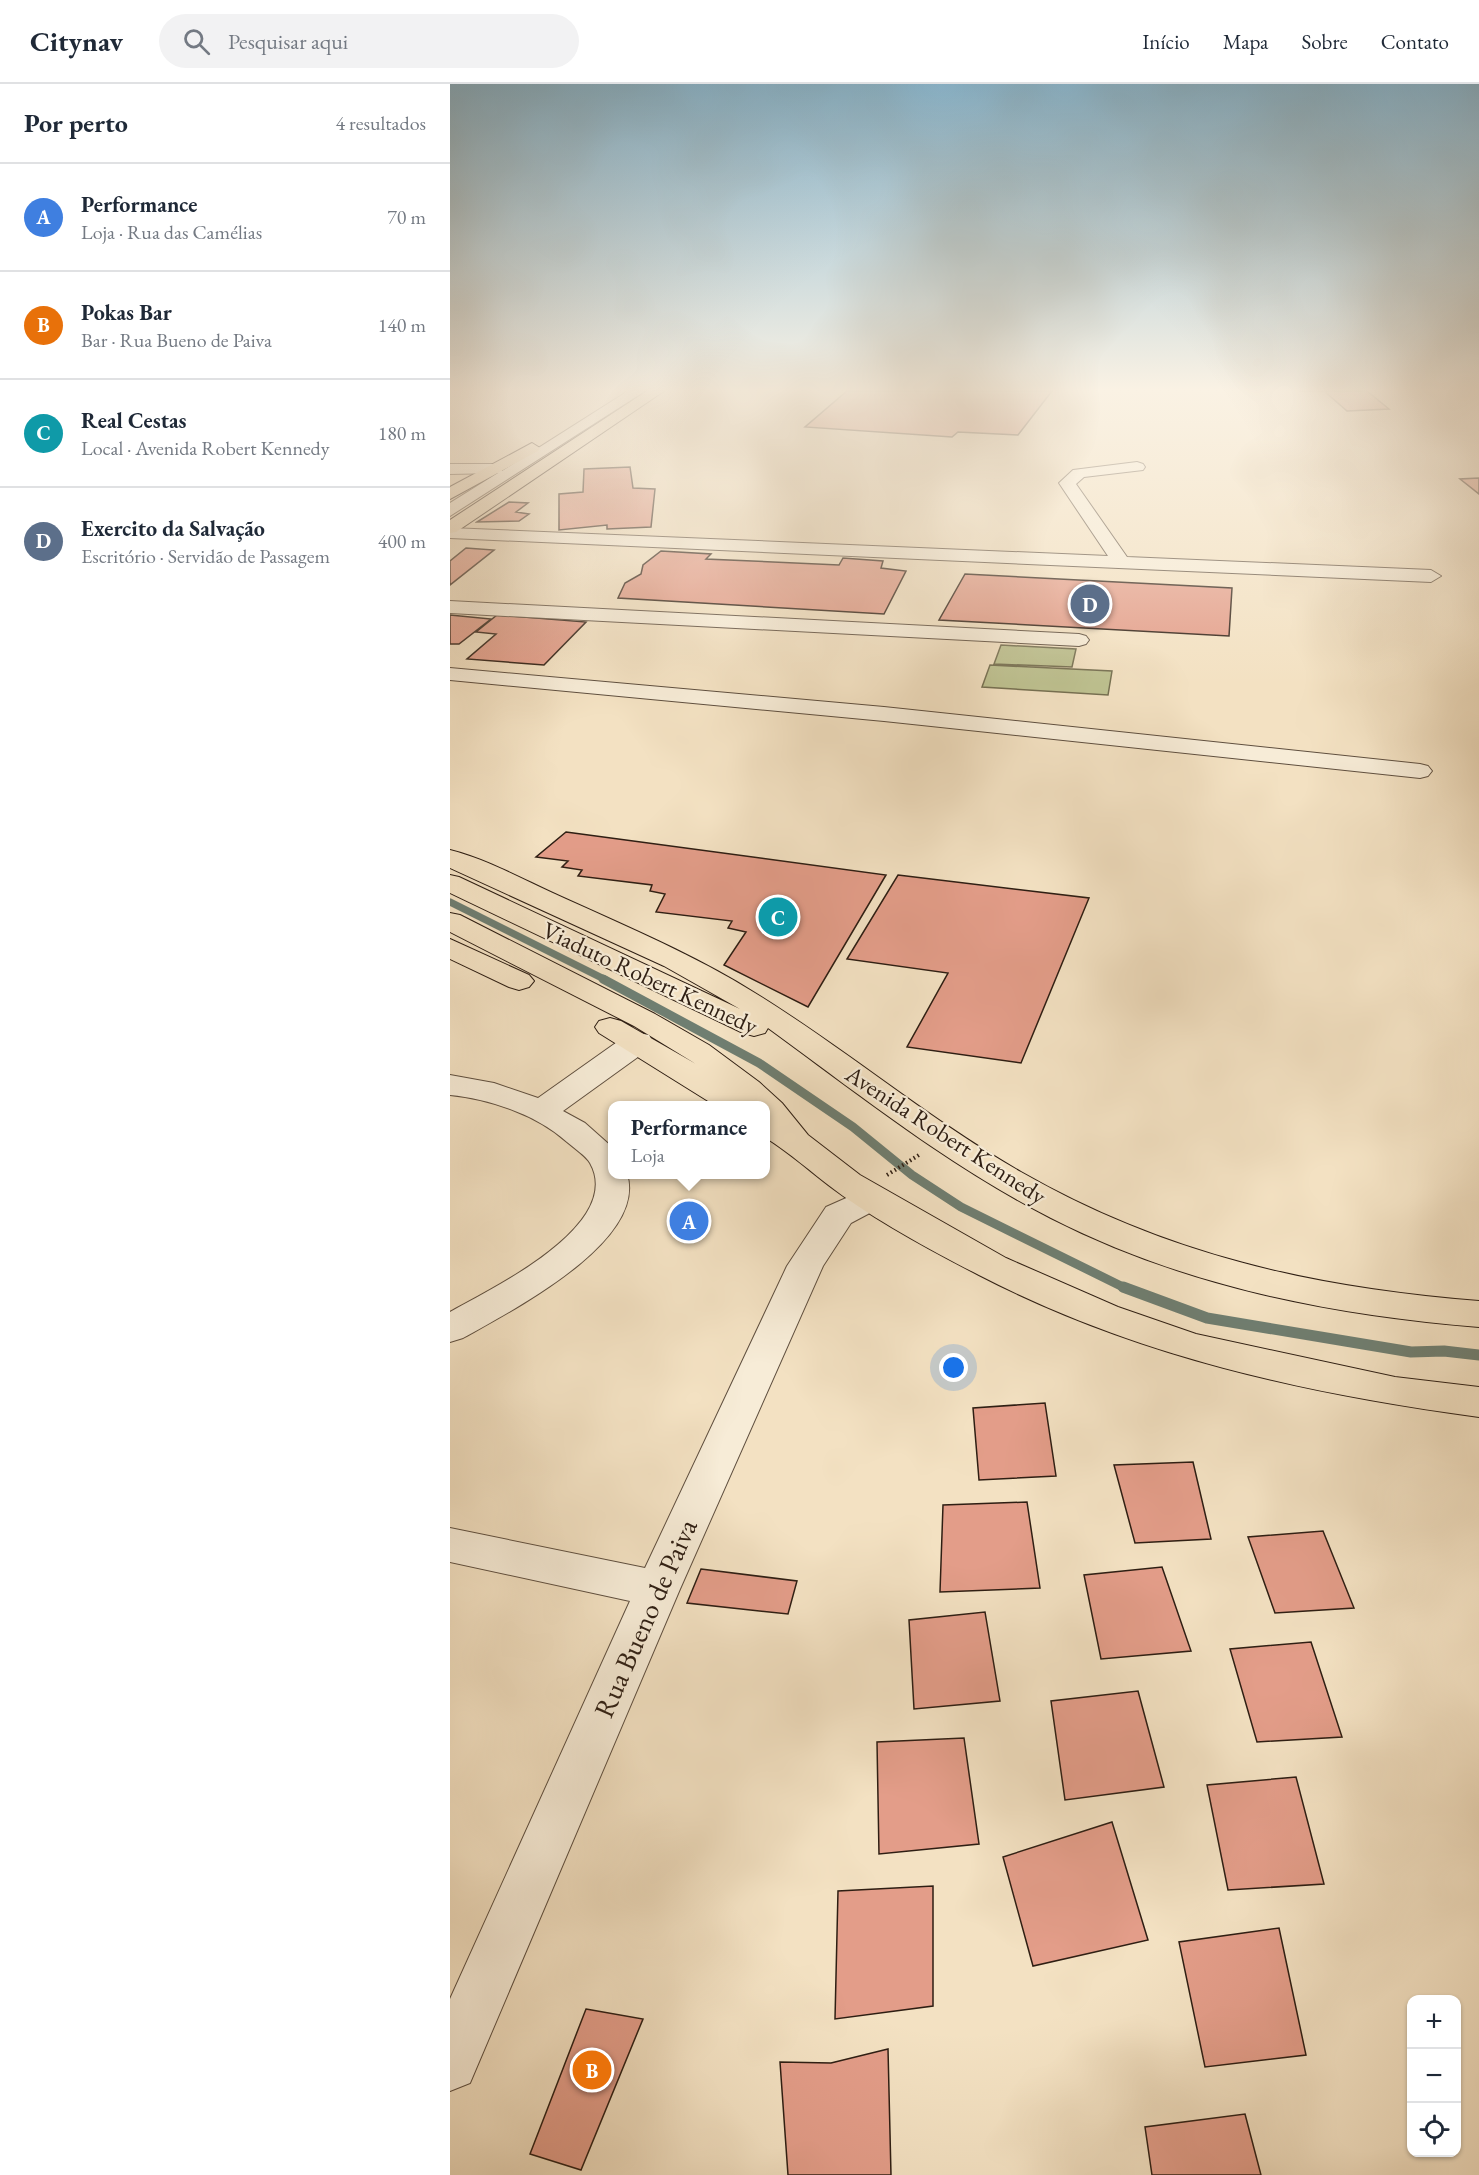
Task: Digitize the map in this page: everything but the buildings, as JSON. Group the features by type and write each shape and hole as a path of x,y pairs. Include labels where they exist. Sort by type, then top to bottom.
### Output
{"main road":[{"path":"450,528 510,489"},
{"name":"Avenida Robert Kennedy","path":"450,858 710,979 795,1033 850,1074 987,1166 1045,1201 1114,1233 1174,1257 1269,1285 1352,1302 1416,1311 1479,1314"},
{"name":"Viaduto Robert Kennedy","path":"450,884 610,958 850,1074"},
{"name":"Viaduto Robert Kennedy","path":"450,921 671,1034 720,1064 764,1101"},
{"path":"450,948 638,1042 729,1101"},
{"name":"Viaduto Robert Kennedy","path":"770,1107 800,1145"},
{"path":"770,1127 800,1145 848,1183 881,1185 993,1267 1069,1302 1147,1332 1224,1355 1395,1390 1479,1402"}],"street":[{"path":"450,511 485,489"},
{"path":"1071,489 1121,562"},
{"path":"450,533 1121,562 1293,577 1431,576"},
{"path":"450,607 1079,640"},
{"path":"454,662 884,714 1420,771"},
{"path":"541,1111 638,1042"},
{"path":"450,1085 496,1092 541,1111 592,1142 603,1152 608,1163"},
{"path":"450,1329 555,1268 581,1246 605,1215 614,1191 613,1179"},
{"name":"Rua Bueno de Paiva","path":"450,2063 658,1589 815,1246 838,1215 881,1185"},
{"path":"450,1545 658,1589"}],"path":[{"path":"881,1185 916,1158"}],"green space":[{"path":"1001,645 1076,649 1072,667 994,664"},
{"path":"990,665 1112,671 1108,695 982,687"}],"waterway":[{"path":"450,902 606,980"},
{"path":"603,979 759,1063 853,1127 912,1175 961,1207 1127,1289"},
{"path":"1123,1287 1207,1318 1411,1352 1444,1351 1479,1355"}],"place":[{"name":"Exercito da Salvação","path":"1090,604"},
{"name":"Real Cestas","path":"778,917"},
{"name":"Performance","path":"689,1221"},
{"name":"Pokas Bar","path":"592,2070"}]}
